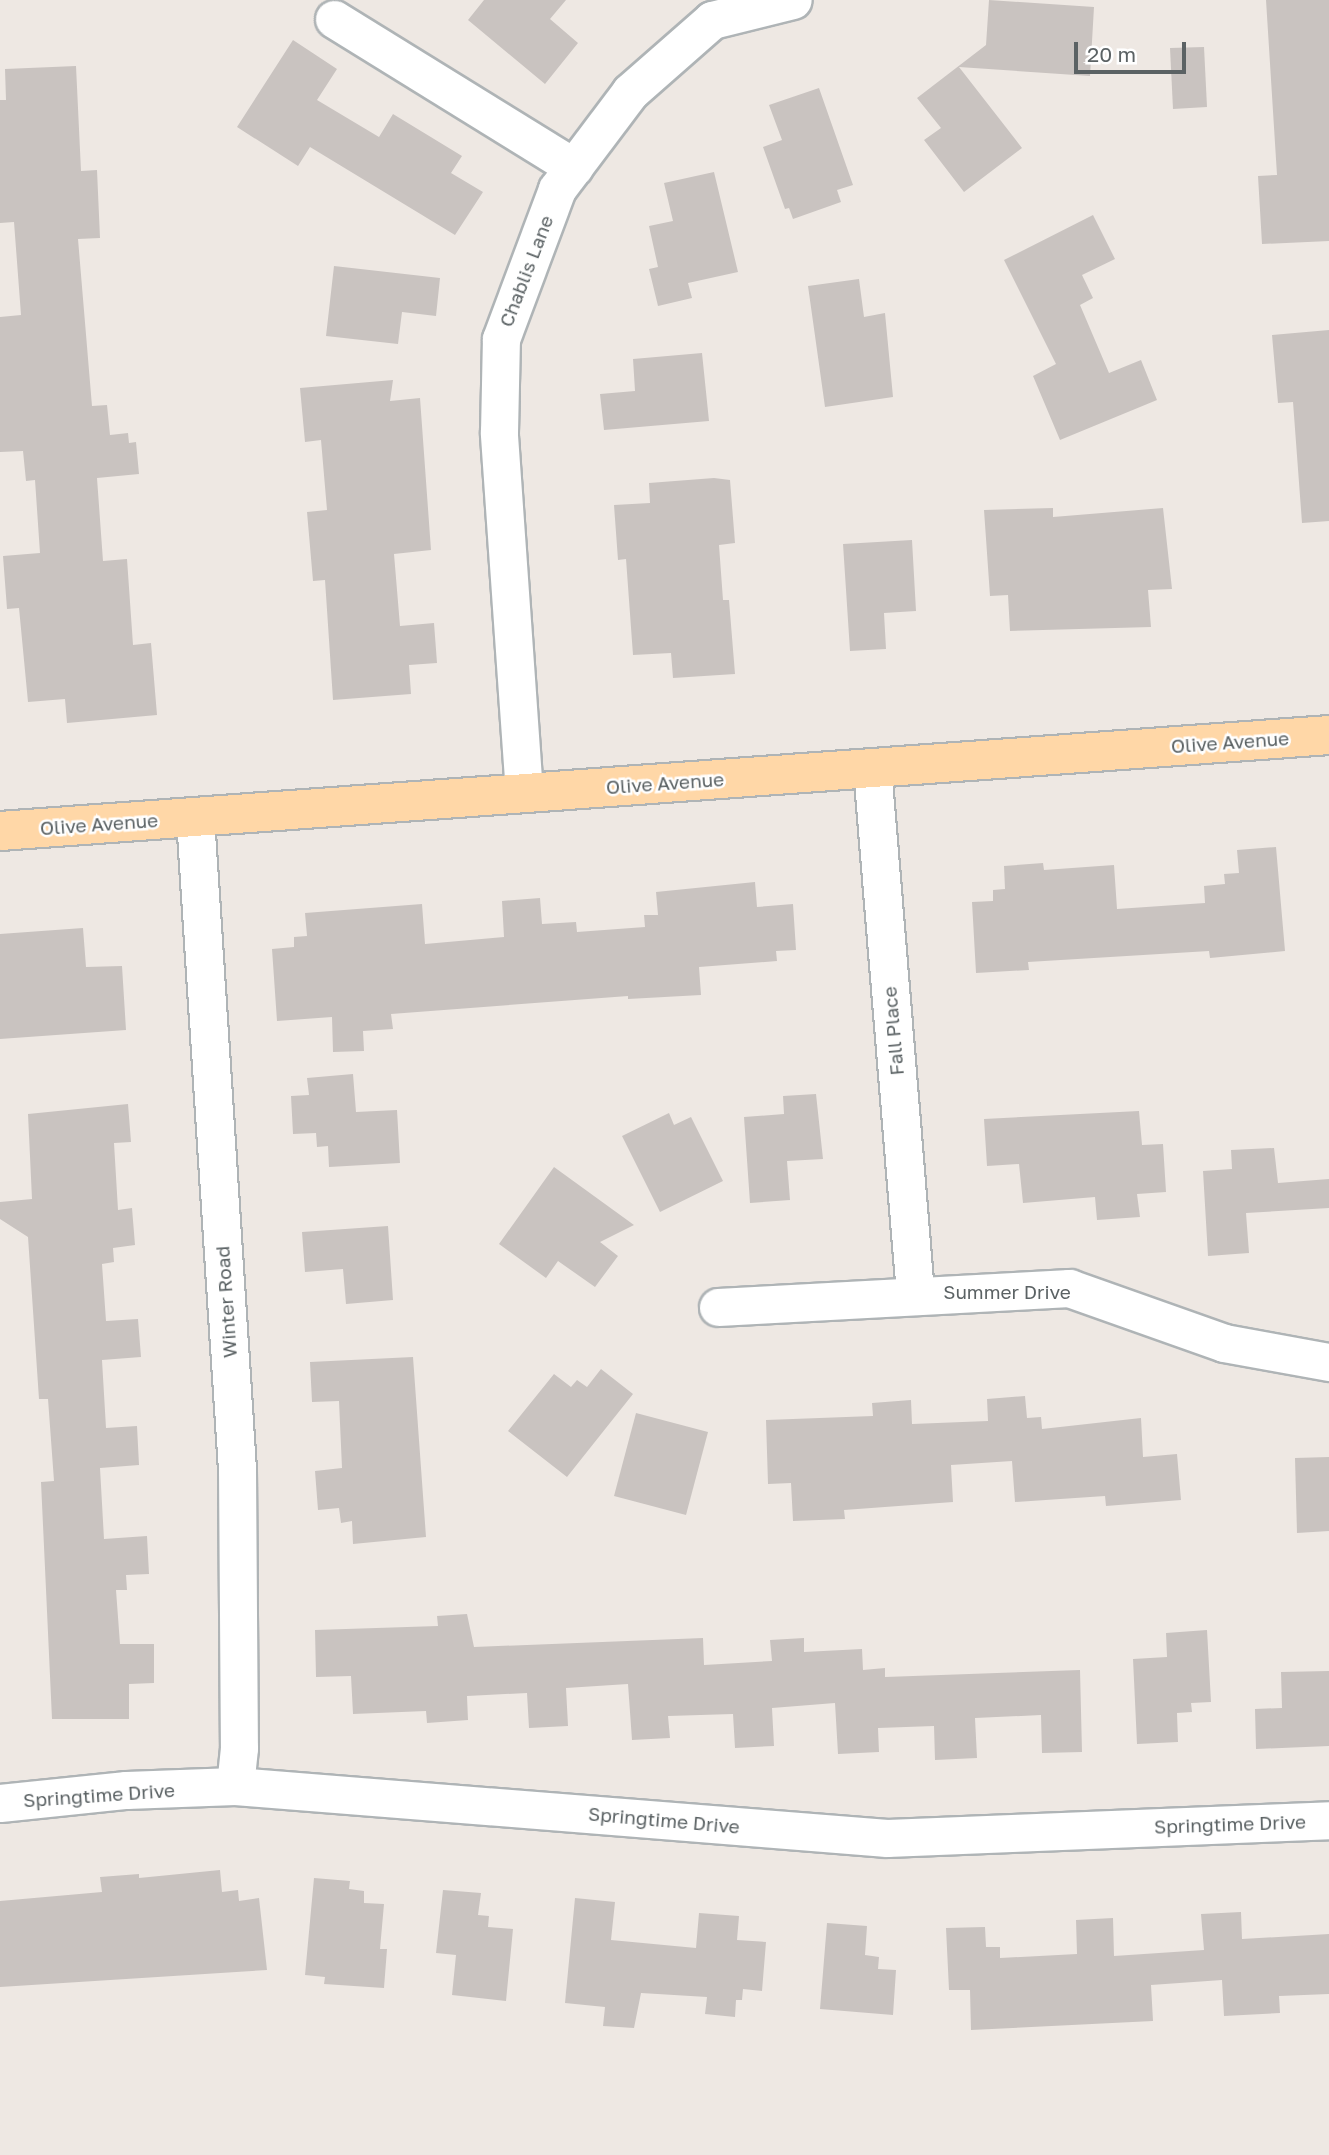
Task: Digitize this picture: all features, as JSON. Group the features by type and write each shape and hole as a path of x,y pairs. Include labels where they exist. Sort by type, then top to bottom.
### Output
{"main road":[{"name":"Olive Avenue","path":"0,831 1329,735"}],"street":[{"name":"Chablis Lane","path":"524,793 499,432 501,339 557,189 630,92 712,20 793,0"},
{"path":"334,19 574,167"},
{"name":"Fall Place","path":"872,768 915,1293"},
{"name":"Winter Road","path":"195,818 237,1470 239,1748 235,1786"},
{"name":"Summer Drive","path":"718,1307 915,1293 1069,1288 1224,1343 1329,1362"},
{"name":"Springtime Drive","path":"0,1802 126,1790 235,1786 887,1838 1329,1820"}],"building":[{"path":"484,0 566,0 550,19 578,43 545,84 468,20"},
{"path":"989,0 1094,7 1090,76 959,67 1022,148 964,192 924,140 941,128 917,98 986,45"},
{"path":"1266,0 1329,0 1329,241 1262,244 1258,176 1277,175"},
{"path":"293,40 337,69 317,100 379,137 393,114 462,156 451,173 483,192 455,235 310,147 298,166 237,127"},
{"path":"1204,47 1207,107 1173,109 1170,48"},
{"path":"76,66 81,171 97,170 100,238 78,239 92,406 107,405 110,435 128,433 129,443 136,442 139,474 97,478 103,561 127,559 133,645 151,643 157,715 67,723 65,699 28,702 19,608 7,609 3,556 40,553 35,480 26,481 23,451 0,452 0,317 21,315 14,222 0,223 0,100 6,100 5,69"},
{"path":"819,88 853,185 837,190 841,202 793,219 789,208 785,209 763,147 782,140 769,105"},
{"path":"714,172 738,272 688,283 692,298 658,306 649,269 658,267 649,226 673,221 664,183"},
{"path":"1093,215 1115,259 1082,275 1093,298 1080,305 1109,373 1141,360 1157,400 1060,440 1033,376 1056,364 1004,260"},
{"path":"334,266 440,278 436,316 402,312 398,344 326,336"},
{"path":"859,279 864,317 885,313 893,397 825,407 808,286"},
{"path":"1329,330 1329,521 1302,523 1293,402 1278,403 1272,335"},
{"path":"702,353 709,421 604,430 600,394 635,391 633,359"},
{"path":"393,380 390,401 420,398 431,550 394,554 400,626 434,623 437,663 409,665 411,694 333,700 325,580 313,581 307,512 327,510 321,440 305,442 300,388"},
{"path":"714,478 730,480 735,543 719,545 723,600 729,600 735,674 673,678 671,653 633,655 626,559 618,560 614,505 650,503 649,483"},
{"path":"1053,508 1053,517 1163,508 1172,589 1148,590 1151,627 1010,631 1008,595 990,596 984,510"},
{"path":"912,540 916,611 884,613 886,649 850,651 843,544"},
{"path":"1276,847 1285,951 1210,958 1209,951 1028,962 1029,970 976,973 972,902 993,901 993,890 1005,889 1004,866 1043,863 1044,870 1114,865 1117,909 1205,903 1204,886 1225,884 1224,874 1239,873 1237,850"},
{"path":"755,882 757,907 793,904 796,950 776,951 777,961 699,967 701,995 628,999 628,996 391,1014 393,1029 363,1031 364,1051 333,1052 332,1017 277,1021 272,949 294,947 294,937 307,936 305,913 422,904 425,944 504,937 502,901 540,898 542,924 576,922 577,932 645,927 644,915 658,915 656,892"},
{"path":"83,928 86,967 122,966 126,1030 0,1039 0,934"},
{"path":"353,1074 356,1112 397,1110 400,1163 329,1167 328,1146 317,1147 316,1133 293,1134 291,1096 309,1095 307,1078"},
{"path":"816,1094 823,1159 787,1161 790,1200 750,1203 744,1117 784,1114 783,1096"},
{"path":"128,1104 131,1142 114,1143 118,1210 132,1208 135,1245 113,1248 114,1262 102,1264 106,1321 138,1319 141,1357 102,1360 106,1428 137,1426 139,1465 100,1468 104,1539 147,1536 149,1574 126,1575 127,1590 116,1590 120,1644 154,1644 154,1683 129,1684 129,1719 52,1719 41,1482 54,1481 48,1399 39,1399 28,1237 0,1219 0,1202 32,1199 28,1114"},
{"path":"1139,1111 1142,1145 1163,1144 1166,1192 1137,1194 1140,1217 1097,1220 1095,1197 1023,1203 1019,1164 987,1166 984,1119"},
{"path":"669,1113 674,1125 691,1117 723,1181 660,1212 622,1136"},
{"path":"1274,1148 1278,1183 1329,1179 1329,1208 1246,1213 1249,1253 1208,1256 1203,1171 1232,1169 1231,1150"},
{"path":"554,1167 634,1225 600,1242 618,1256 595,1287 558,1261 546,1278 499,1244"},
{"path":"388,1226 393,1300 346,1304 343,1269 305,1272 302,1232"},
{"path":"413,1357 426,1537 353,1544 352,1521 341,1523 339,1508 318,1510 315,1471 342,1468 339,1401 312,1402 310,1362"},
{"path":"601,1369 633,1394 567,1477 508,1431 554,1374 571,1387 577,1380 587,1387"},
{"path":"1025,1396 1027,1418 1041,1417 1042,1429 1141,1418 1143,1457 1177,1454 1181,1500 1106,1506 1105,1496 1015,1502 1012,1461 951,1465 953,1502 844,1510 845,1519 793,1521 791,1483 768,1484 766,1420 873,1416 872,1403 911,1400 912,1424 988,1421 987,1399"},
{"path":"636,1413 708,1432 686,1515 614,1496"},
{"path":"1329,1457 1329,1531 1297,1533 1295,1458"},
{"path":"467,1614 474,1647 703,1638 704,1665 772,1661 770,1640 804,1638 804,1652 862,1649 863,1670 885,1668 885,1677 1080,1670 1082,1752 1042,1753 1041,1715 975,1718 977,1758 935,1760 934,1726 878,1728 879,1752 838,1754 835,1703 772,1708 774,1746 735,1748 733,1714 668,1716 670,1738 632,1740 628,1684 566,1688 568,1726 529,1728 527,1693 467,1696 468,1720 427,1723 426,1711 353,1714 351,1676 316,1677 315,1630 438,1626 437,1616"},
{"path":"1207,1630 1211,1702 1191,1703 1192,1712 1177,1713 1178,1742 1137,1744 1133,1659 1167,1657 1166,1633"},
{"path":"1329,1671 1329,1746 1256,1749 1255,1709 1282,1708 1281,1672"},
{"path":"220,1870 222,1892 238,1890 239,1901 259,1898 267,1970 0,1987 0,1901 102,1892 100,1877 139,1874 139,1878"},
{"path":"314,1878 350,1881 349,1889 364,1891 364,1903 384,1904 380,1949 387,1949 384,1988 324,1984 325,1977 305,1975"},
{"path":"443,1890 481,1893 478,1915 489,1916 488,1927 513,1929 506,2001 452,1995 456,1955 436,1953"},
{"path":"575,1898 615,1902 611,1940 696,1948 699,1913 739,1916 737,1940 766,1942 762,1991 743,1989 742,2000 736,2000 735,2017 705,2014 707,1997 641,1993 634,2028 603,2026 605,2007 565,2003"},
{"path":"1241,1912 1242,1939 1329,1934 1329,1994 1279,1996 1280,2013 1224,2016 1222,1980 1151,1985 1153,2021 971,2030 970,1990 949,1990 946,1928 985,1927 986,1947 1000,1947 1000,1958 1077,1954 1076,1920 1113,1918 1114,1956 1204,1950 1201,1914"},
{"path":"827,1923 867,1926 865,1955 879,1957 878,1969 896,1970 893,2015 820,2009"}]}
